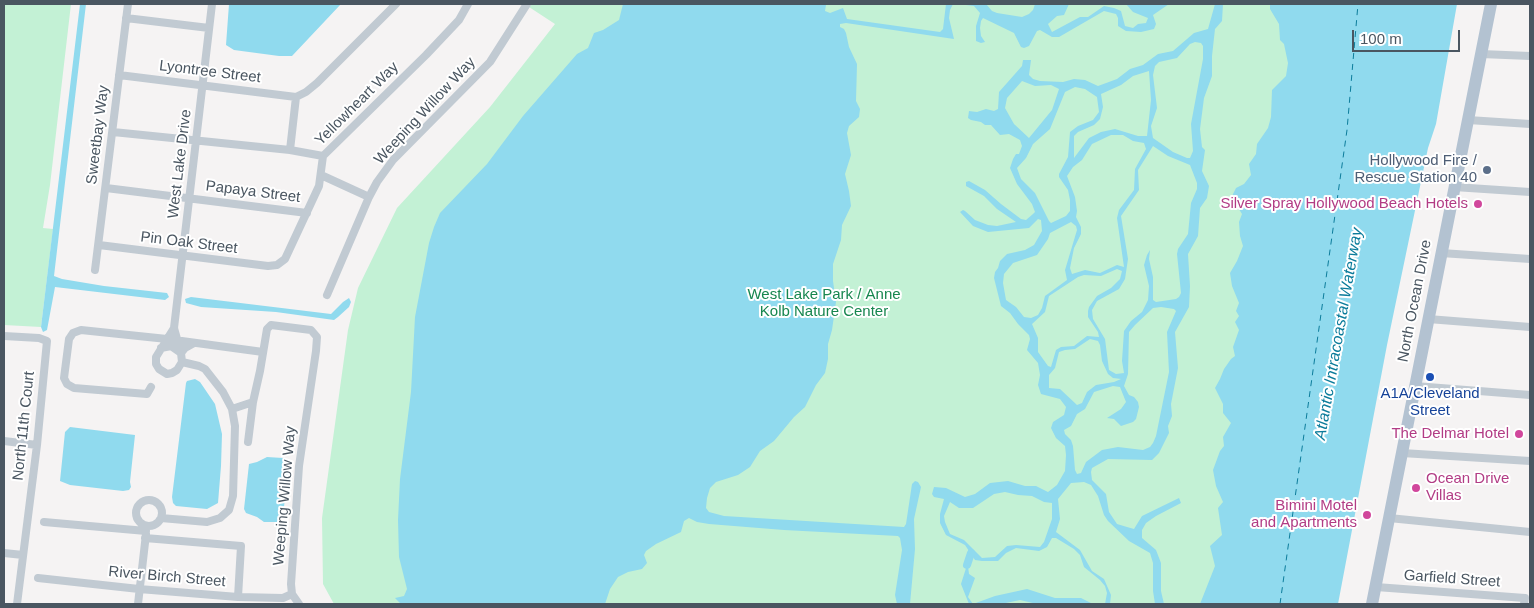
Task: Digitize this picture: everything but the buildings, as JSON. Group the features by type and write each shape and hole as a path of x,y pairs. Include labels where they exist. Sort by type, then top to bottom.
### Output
{"main road":[{"name":"North Ocean Drive","path":"1372,604 1491,4"}],"street":[{"name":"Sweetbay Way","path":"95,270 128,4"},
{"name":"West Lake Drive","path":"182,358 174,328 212,4"},
{"path":"290,150 296,97 317,83 396,4"},
{"name":"Yellowheart Way","path":"277,264 285,259 319,186 323,156 426,55 459,20 468,4"},
{"name":"Weeping Willow Way","path":"326,296 369,198 393,160 490,62 527,4"},
{"path":"126,18 210,28"},
{"path":"1481,54 1530,56"},
{"name":"Lyontree Street","path":"120,75 296,97"},
{"path":"1468,120 1530,124"},
{"path":"113,132 290,150 323,156"},
{"path":"321,175 369,198"},
{"path":"1454,187 1530,192"},
{"name":"Papaya Street","path":"106,188 307,213"},
{"name":"Pin Oak Street","path":"99,245 268,266 277,264"},
{"path":"1441,253 1530,259"},
{"path":"1428,319 1530,327"},
{"name":"Weeping Willow Way","path":"263,352 267,329 271,325 311,330 317,337 299,466 291,584 292,594"},
{"name":"West Lake Drive","path":"159,351 174,328"},
{"path":"151,387 147,394 74,388 67,384 64,378 69,339 73,333 81,330 178,340 263,352 252,402 248,442"},
{"name":"North 11th Court","path":"4,336 39,338 47,341 37,445 17,604"},
{"path":"148,337 159,351 156,364 162,372 167,374 172,374 177,370 188,346 194,343"},
{"path":"159,351 171,346 182,358 205,369 223,392 232,409 235,426 233,496 229,510 220,518 207,522 161,518"},
{"path":"1415,386 1530,394"},
{"path":"232,409 252,402"},
{"path":"4,441 37,445"},
{"path":"1402,453 1530,462"},
{"path":"138,604 146,531 136,516 141,502 150,500 158,503 162,510 161,518 146,531"},
{"path":"1389,518 1530,532"},
{"path":"44,522 146,531 241,546 238,597"},
{"path":"4,553 23,555"},
{"name":"River Birch Street","path":"38,578 283,601 292,594"},
{"name":"Garfield Street","path":"1376,587 1525,601"},
{"path":"292,594 298,604"}],"green space":[{"path":"4,4 71,4 50,185 43,228 53,229 41,327 4,325"},
{"name":"West Lake Park / Anne Kolb Nature Center","path":"532,4 1326,4 1224,604 334,604 323,584 322,518 348,330 358,288 397,208 490,107 555,24 529,7"}],"water":[{"path":"80,4 86,4 54,276 104,286 167,293 169,297 165,300 55,287 47,330 43,332 41,327"},
{"path":"229,4 341,4 292,56 279,56 234,50 226,45"},
{"path":"623,4 829,4 826,5 825,11 830,13 843,8 847,19 940,32 943,29 946,4 953,4 949,18 954,39 846,23 840,24 840,27 846,33 849,47 857,64 856,101 860,109 859,117 849,126 847,133 851,155 845,174 851,206 842,225 841,240 833,264 836,302 825,373 816,385 805,407 774,441 760,451 750,467 738,475 716,482 710,488 706,508 709,512 724,516 904,527 912,484 915,481 918,482 921,487 914,519 915,549 910,604 897,604 895,595 902,550 898,536 709,524 697,522 689,518 684,521 681,532 646,551 644,555 647,563 642,569 628,572 618,577 610,589 605,604 401,604 395,598 404,596 407,589 399,557 400,479 411,392 415,317 429,243 434,227 440,213 487,164 523,116 577,54 588,48 594,33 619,20"},
{"path":"958,4 986,4 992,11 997,13 1022,17 1033,10 1035,4 1069,4 1064,15 1057,16 1048,24 1052,32 1080,17 1088,17 1104,6 1121,11 1125,26 1133,28 1138,24 1146,23 1148,18 1133,12 1126,4 1169,4 1153,15 1156,24 1154,29 1141,32 1126,31 1118,26 1116,14 1104,11 1059,37 1052,37 1040,30 1037,31 1029,46 1024,48 1021,47 1014,33 983,18 980,28 981,36 985,42 976,41 976,26 980,13 974,6"},
{"path":"1215,4 1223,4 1222,21 1215,29 1212,76 1204,98 1200,129 1202,147 1205,150 1202,171 1209,186 1207,198 1200,208 1198,236 1188,254 1189,307 1175,332 1178,368 1171,404 1172,416 1168,426 1169,433 1159,453 1152,460 1108,459 1092,468 1091,472 1092,480 1106,494 1109,512 1117,524 1127,527 1134,529 1142,516 1179,498 1181,503 1156,516 1146,523 1142,530 1142,538 1156,550 1161,563 1161,591 1164,604 1155,604 1153,563 1150,553 1129,541 1108,521 1098,496 1091,485 1084,482 1071,483 1058,499 1060,519 1056,532 1080,550 1092,571 1104,579 1111,595 1110,604 1105,604 1107,593 1105,586 1084,567 1080,555 1074,549 1056,538 1052,538 1047,547 1039,551 1016,548 1006,553 998,561 975,560 965,545 946,535 940,523 944,499 934,497 932,494 934,487 946,488 965,497 975,494 990,483 1008,481 1025,486 1036,486 1048,492 1057,485 1065,471 1065,446 1056,438 1051,428 1053,422 1064,415 1066,407 1060,399 1041,394 1038,385 1040,375 1038,363 1027,350 1030,339 1029,335 1010,313 1001,306 994,278 1000,261 1007,254 1025,250 1034,245 1042,231 1041,220 1038,219 1029,228 988,232 973,226 960,212 963,210 975,220 988,225 997,226 1016,222 997,209 984,196 966,186 966,182 969,181 985,190 1021,219 1026,220 1035,212 1032,204 1017,184 1010,168 1013,159 1016,154 1019,154 1022,146 1020,140 1009,134 1000,135 991,125 971,120 968,118 969,111 977,112 986,109 994,111 998,109 999,92 1022,66 1023,60 1031,60 1029,75 1033,79 1063,82 1074,79 1085,80 1098,86 1117,79 1130,69 1143,65 1158,54 1173,51 1194,33 1208,29","holes":["1195,42 1201,43 1203,46 1203,59 1191,124 1193,151 1190,158 1173,152 1153,138 1151,126 1157,108 1153,75 1155,66 1159,62 1177,58 1190,44","1149,71 1151,100 1147,136 1138,136 1115,129 1101,132 1089,138 1074,158 1074,136 1078,132 1094,125 1100,119 1103,107 1101,94 1121,85 1133,76","1022,81 1035,86 1051,85 1059,89 1052,110 1029,138 1014,124 1005,108 1007,98","1075,87 1085,89 1097,97 1099,112 1093,120 1078,126 1070,132 1068,157 1059,174 1068,190 1070,211 1066,216 1051,223 1035,193 1021,179 1017,168 1026,158 1033,144 1050,129 1065,92","1111,135 1123,135 1133,141 1144,143 1146,149 1135,169 1134,190 1119,210 1117,218 1124,267 1117,265 1100,273 1085,270 1072,274 1070,268 1074,248 1081,234 1081,227 1076,217 1075,197 1067,176 1073,167 1082,160 1092,144","1153,146 1168,156 1190,165 1197,183 1197,189 1191,203 1188,234 1178,249 1177,254 1181,293 1176,299 1156,302 1153,300 1153,277 1149,259 1150,250 1144,265 1149,286 1148,300 1142,312 1131,321 1124,331 1122,361 1124,373 1116,374 1109,370 1105,339 1093,319 1092,310 1097,301 1119,289 1125,279 1128,259 1121,216 1139,190 1138,170","1071,222 1076,226 1077,230 1065,270 1067,280 1045,296 1038,315 1031,318 1024,317 1016,307 1006,300 1003,283 1004,274 1013,263 1037,255 1050,233","1117,269 1122,271 1120,279 1111,288 1097,296 1089,307 1088,317 1098,332 1099,337 1087,336 1074,346 1061,347 1056,350 1051,367 1048,366 1038,352 1038,338 1032,324 1045,312 1049,296 1084,275 1101,276","1161,307 1176,311 1167,332 1169,372 1156,436 1150,447 1143,450 1118,447 1102,450 1086,462 1081,473 1077,474 1073,446 1064,430 1071,426 1077,414 1085,409 1094,392 1113,386 1120,387 1126,402 1121,409 1107,418 1114,419 1121,426 1136,419 1139,407 1138,402 1129,395 1124,386 1128,374 1129,332 1153,308","1090,339 1098,341 1102,361 1108,374 1113,378 1121,379 1096,385 1087,392 1082,403 1077,405 1060,389 1049,388 1049,375 1055,368 1059,352 1075,349","1005,492 1032,496 1044,502 1052,503 1052,519 1044,542 1040,547 1007,546 995,557 982,558 964,540 950,534 945,522 944,516 950,502 959,508 973,508 994,494"]},
{"name":"Atlantic Intracoastal Waterway","path":"1270,4 1457,4 1436,124 1428,148 1387,345 1338,604 1200,604 1215,566 1210,546 1222,535 1218,508 1223,502 1216,486 1213,470 1220,451 1224,446 1223,437 1231,423 1223,413 1223,404 1215,388 1224,369 1235,356 1233,347 1239,330 1235,322 1239,316 1236,311 1239,303 1232,286 1230,273 1243,246 1239,222 1242,214 1232,198 1236,188 1244,184 1251,175 1249,164 1256,154 1257,144 1268,128 1271,117 1272,90 1286,76 1288,63 1284,44 1280,40 1279,24 1270,9"},
{"path":"191,297 331,314 349,298 351,302 349,307 334,320 276,312 201,307 186,303 185,299"},
{"path":"195,379 200,382 215,404 222,434 218,503 207,509 176,506 173,503 172,497 186,383"},
{"path":"70,427 135,435 131,487 129,490 123,491 70,485 60,481 65,432"},
{"path":"267,457 283,458 288,467 283,517 279,522 264,522 246,513 244,509 249,464"},
{"path":"967,565 969,574 975,578 968,597 973,604 969,604 961,584"},
{"path":"1027,589 1055,598 1081,598 1093,604 1037,604 1020,600 1001,604 973,604 995,596"}],"waterway":[{"path":"967,565 971,553"}],"ferry route":[{"path":"1280,604 1347,130 1358,4"}],"place":[{"name":"Hollywood Fire / Rescue Station 40","path":"1487,170"},
{"name":"Silver Spray Hollywood Beach Hotels","path":"1478,204"},
{"name":"A1A/Cleveland Street","path":"1430,377"},
{"name":"The Delmar Hotel","path":"1519,434"},
{"name":"Ocean Drive Villas","path":"1416,488"},
{"name":"Bimini Motel and Apartments","path":"1367,515"}]}
